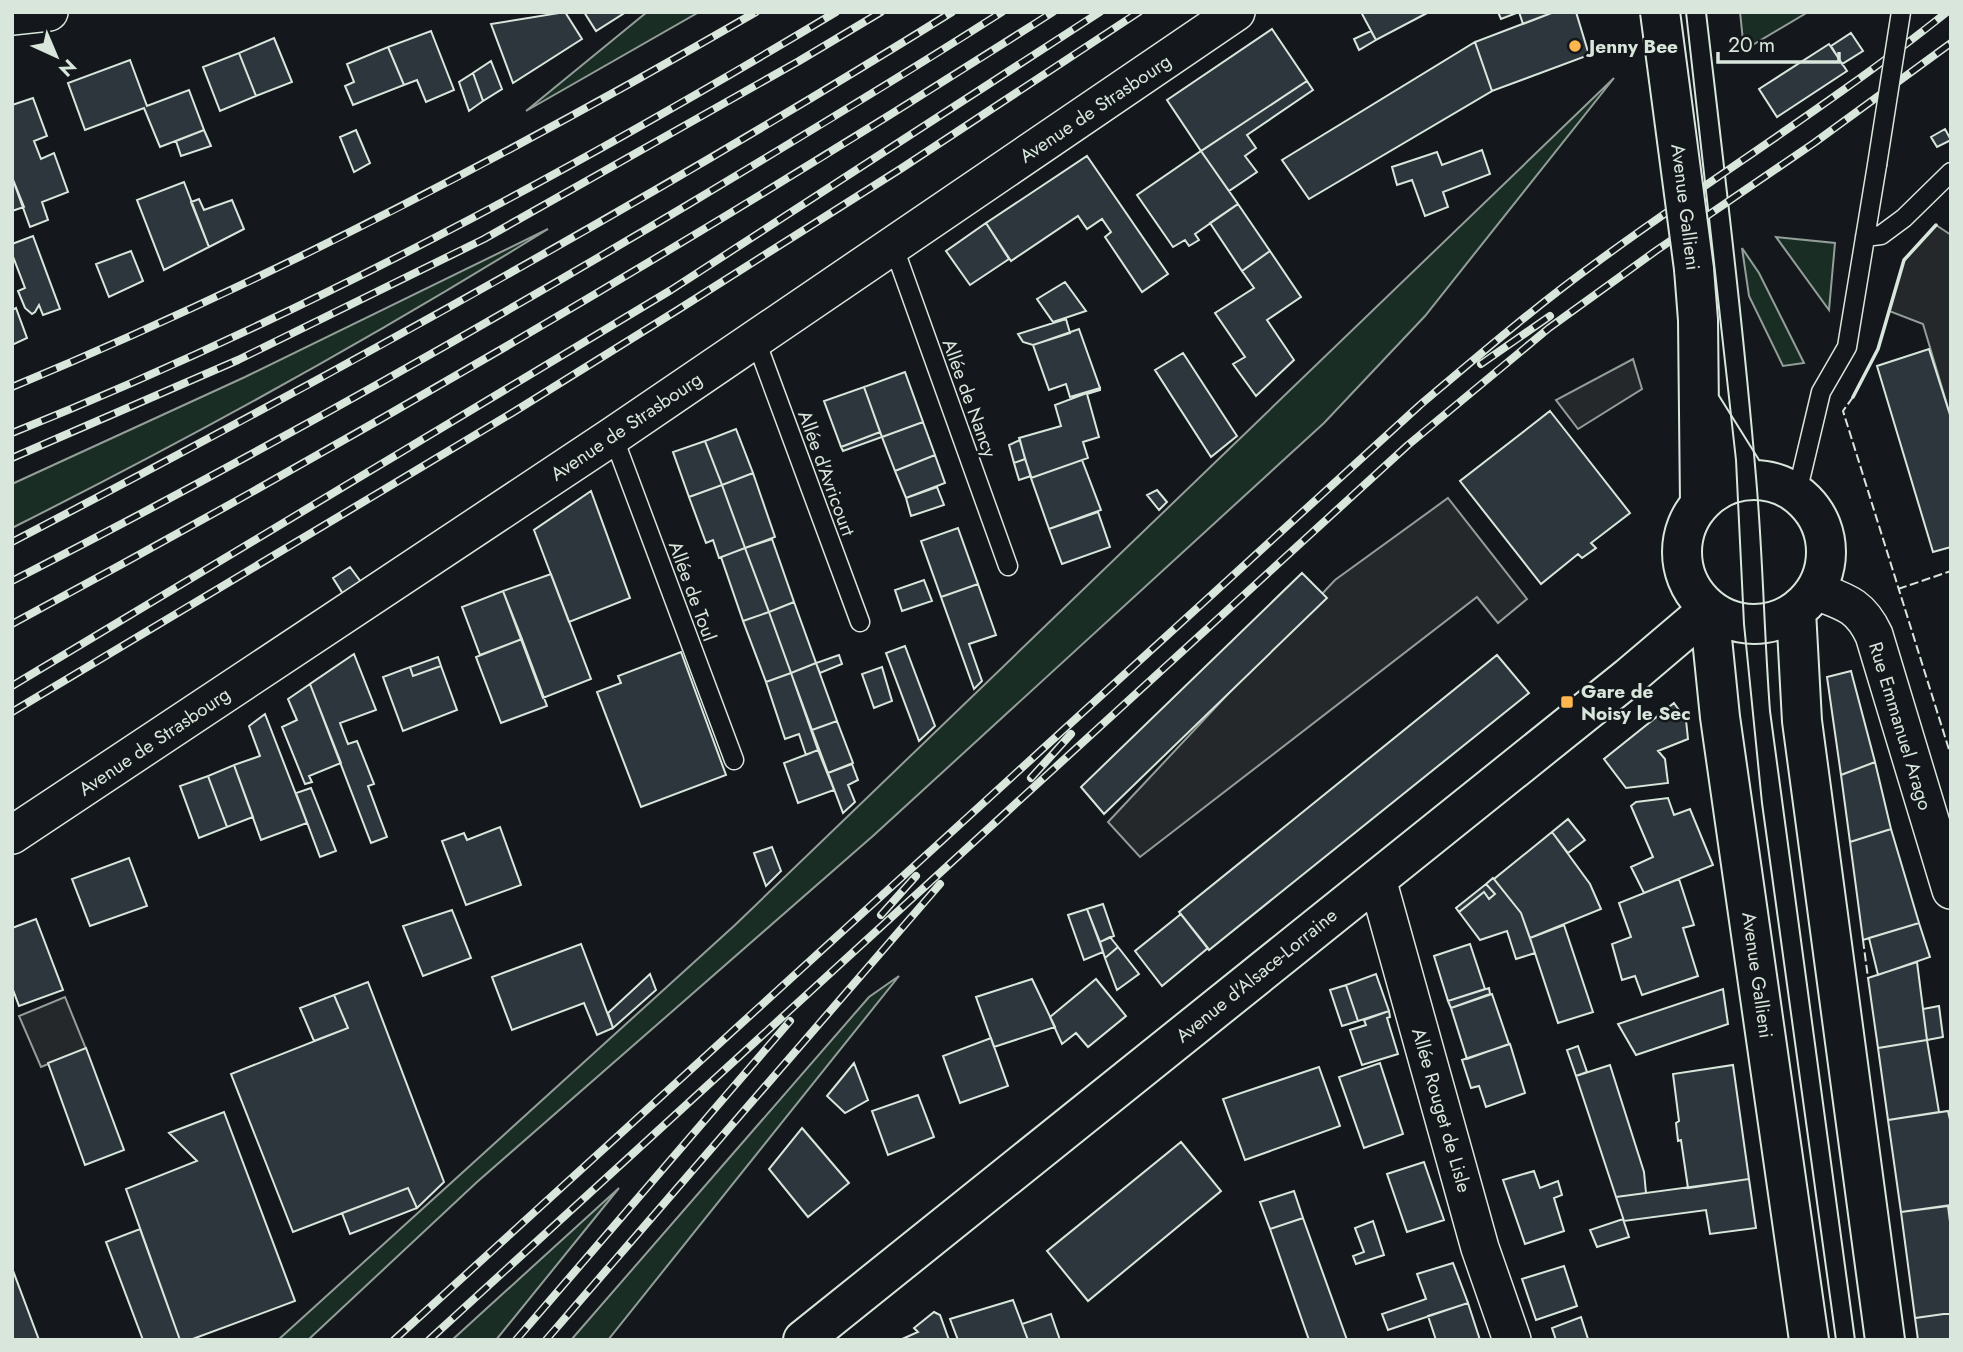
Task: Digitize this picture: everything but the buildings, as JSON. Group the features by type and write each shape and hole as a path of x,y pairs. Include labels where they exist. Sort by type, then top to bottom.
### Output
{"street":[{"path":"12,16 49,12"},
{"name":"Avenue de Strasbourg","path":"12,835 613,436 1236,12"},
{"name":"Avenue Gallieni","path":"1660,12 1694,269 1698,320 1700,504"},
{"path":"1700,403 1748,480"},
{"path":"1748,480 1777,483 1797,493 1816,513 1826,538 1826,565 1806,601 1781,620 1763,625 1725,619 1709,609 1690,587 1682,559 1685,530 1700,504 1717,490 1748,480"},
{"path":"1806,601 1802,720 1885,1340"},
{"name":"Rue Emmanuel Arago","path":"1806,601 1851,604 1866,618 1874,635 1951,890"},
{"name":"Avenue Gallieni","path":"1709,609 1720,717 1810,1340"},
{"name":"Avenue d'Alsace-Lorraine","path":"803,1340 1653,658 1709,609"},
{"name":"Allée Rouget de Lisle","path":"1377,879 1480,1248 1512,1340"}],"lane":[{"path":"1797,493 1821,392 1847,347 1901,12"},
{"path":"1865,237 1881,235 1904,218 1951,172"},
{"name":"Allée de Nancy","path":"893,245 1008,566"},
{"name":"Allée d'Avricourt","path":"755,338 860,622"},
{"name":"Allée de Toul","path":"613,436 734,760"}],"green space":[{"path":"647,12 699,12 526,111"},
{"path":"1740,12 1808,12 1744,50"},
{"path":"1614,78 1425,316 1324,423 874,835 477,1182 308,1340 278,1340 735,925"},
{"path":"548,229 283,384 12,528 12,484 245,377"},
{"path":"1776,237 1835,243 1829,310"},
{"path":"1742,248 1759,273 1804,363 1783,366 1749,296"},
{"path":"899,976 608,1340 571,1340 869,997"},
{"path":"619,1188 496,1340 452,1340"}],"shaded area":[{"path":"1936,225 1951,235 1951,418 1923,324 1889,311 1904,260"},
{"path":"1633,359 1642,389 1578,429 1556,400"},
{"path":"1448,498 1527,599 1498,623 1477,597 1140,857 1108,822 1335,580"},
{"path":"65,997 86,1049 41,1067 19,1016"}],"tram line":[{"path":"1686,12 1736,460 1744,624 1762,803 1836,1340"},
{"path":"1706,12 1751,419 1770,711 1855,1340"}],"railway":[{"path":"12,387 202,303 390,212 483,164 756,12"},
{"path":"12,433 225,341 432,239 636,129 836,12"},
{"path":"12,458 238,360 484,239 881,12"},
{"path":"12,542 251,416 487,286 721,152 952,12"},
{"path":"12,581 269,445 522,302 807,133 1002,12"},
{"path":"12,624 408,404 538,328 797,172 1053,12"},
{"path":"12,686 671,290 1100,12"},
{"path":"12,712 512,413 902,168 1139,12"},
{"path":"394,1340 1420,405 1574,279 1818,108 1947,12"},
{"path":"429,1340 1408,445 1549,328 1657,250 1814,143 1951,43"},
{"path":"1481,364 1550,316"},
{"path":"1031,778 1071,734"},
{"path":"881,915 916,876"},
{"path":"546,1340 940,884"},
{"path":"516,1340 790,1021"}],"fence":[{"path":"1853,397 1843,411 1951,756"},
{"path":"1898,589 1951,571"},
{"path":"1863,940 1868,978"}],"wall":[{"path":"1853,397 1878,349 1904,260 1936,225"}],"place":[{"name":"Jenny Bee","path":"1575,46"},
{"name":"Gare de Noisy le Sec","path":"1567,702"}]}
